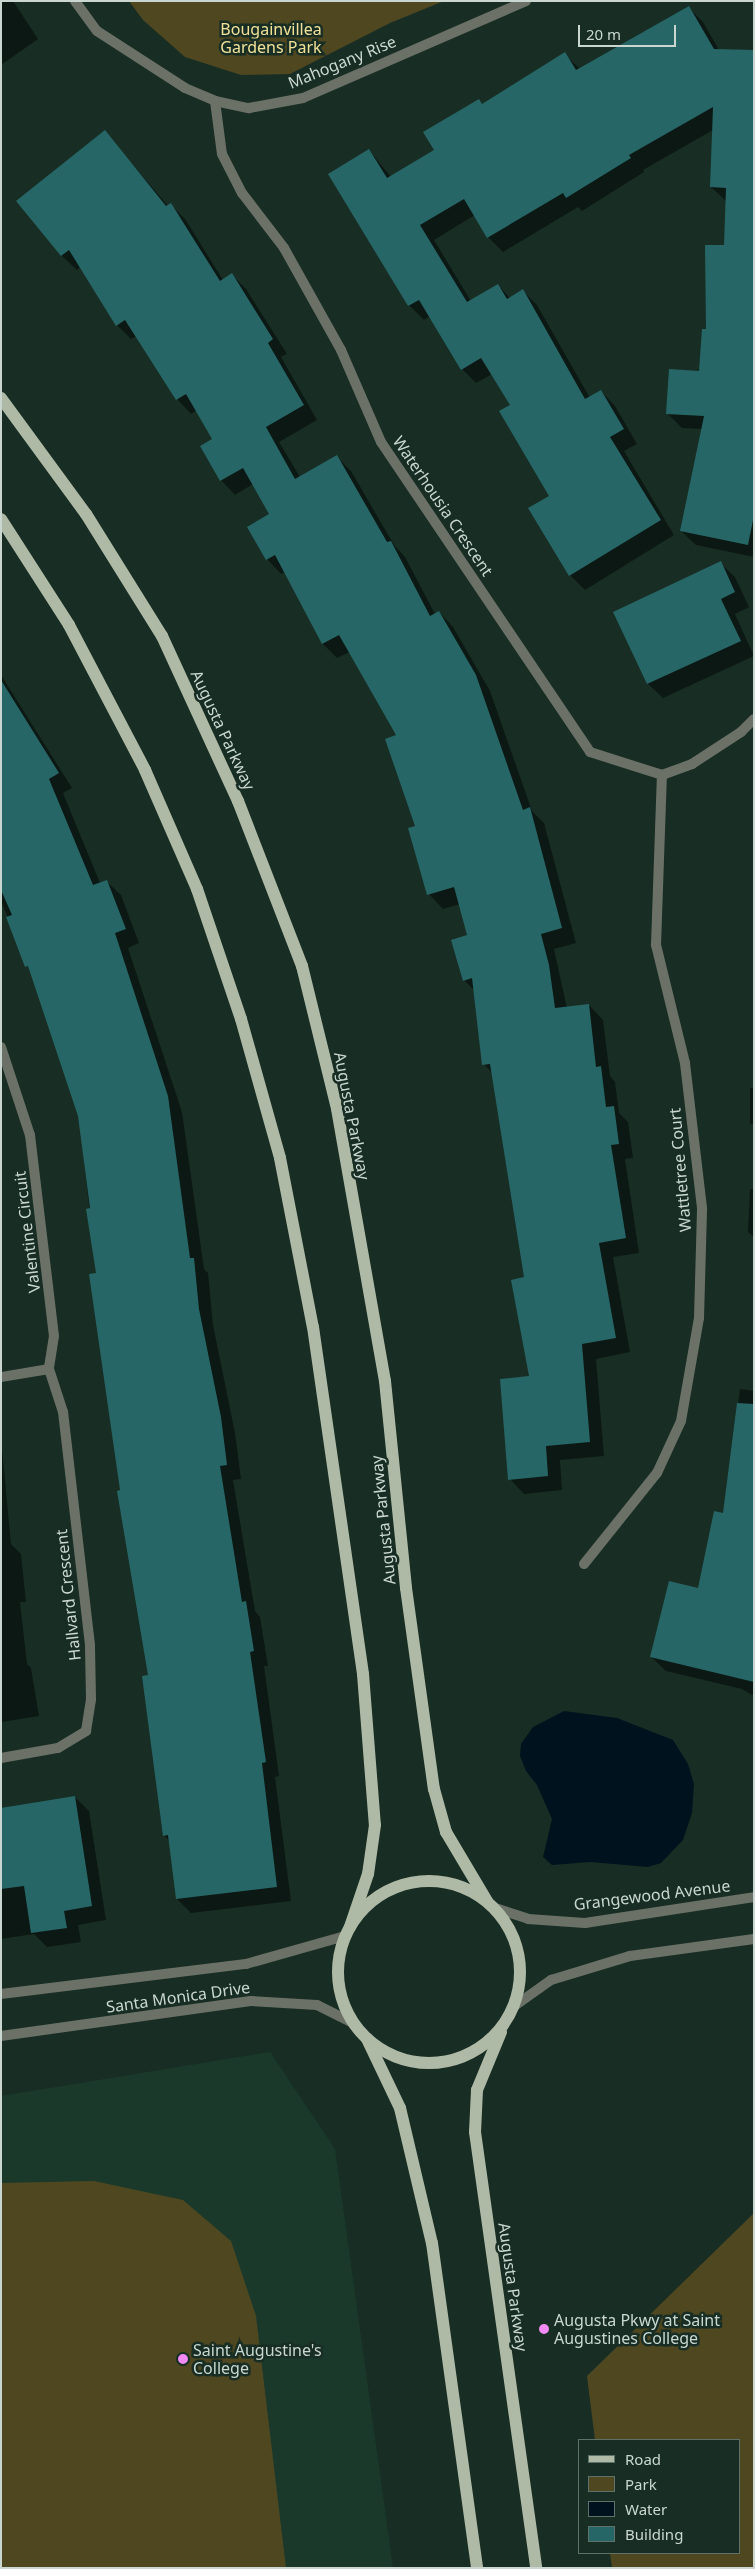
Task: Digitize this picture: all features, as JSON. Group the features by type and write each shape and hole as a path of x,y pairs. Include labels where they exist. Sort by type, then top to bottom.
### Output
{"main road":[{"name":"Augusta Parkway","path":"1,398 86,514 162,636 238,801 302,966 337,1109 386,1380 406,1588 434,1790 446,1832 514,1938 519,1955 521,1972 511,2012 477,2090 475,2132 536,2568"},
{"path":"1,519 69,625 145,770 197,890 241,1019 280,1158 313,1327 363,1674 375,1825 368,1874 339,1958 338,1981 344,2004 355,2024 367,2039 400,2108 432,2243 477,2568"},
{"path":"348,1931 366,1906 388,1891 412,1882 439,1881 464,1888 491,1904"},
{"path":"367,2039 390,2054 407,2059 443,2061 469,2053 492,2038 511,2012"}],"street":[{"name":"Mahogany Rise","path":"75,1 97,31 185,88 215,101 249,108 303,98 526,1"},
{"name":"Waterhousia Crescent","path":"215,101 222,154 242,193 284,248 341,350 381,442 439,530 498,611 590,752 662,775"},
{"path":"662,775 692,764 741,732 754,719"},
{"name":"Wattletree Court","path":"584,1564 657,1473 681,1421 698,1318 702,1208 685,1063 656,945 662,775"},
{"name":"Valentine Circuit","path":"1,1047 30,1135 54,1336 49,1369"},
{"path":"1,1377 49,1369"},
{"name":"Hallvard Crescent","path":"1,1758 58,1748 86,1730 91,1699 90,1645 62,1412 49,1369"},
{"name":"Grangewood Avenue","path":"491,1904 528,1919 585,1923 754,1897"},
{"name":"Santa Monica Drive","path":"1,1994 246,1964 348,1931"},
{"path":"511,2012 551,1980 630,1956 754,1939"},
{"name":"Santa Monica Drive","path":"1,2036 251,2001 317,2005 355,2024"}],"shaded area":[{"name":"Saint Augustine's College","path":"270,2052 335,2149 393,2568 1,2568 1,2096"}],"green space":[{"name":"Bougainvillea Gardens Park","path":"129,1 444,1 390,23 290,74 241,75 185,57 143,20"},
{"path":"94,2181 183,2200 231,2241 256,2316 286,2568 1,2568 1,2183"},
{"path":"754,2213 754,2568 612,2568 610,2554 740,2554 740,2439 595,2439 587,2376"}],"water":[{"path":"564,1711 617,1718 673,1740 688,1764 694,1784 692,1813 683,1840 661,1863 648,1867 590,1862 552,1865 543,1857 552,1819 537,1785 526,1771 520,1756 521,1744 533,1727"}],"building":[{"path":"689,6 714,49 754,50 754,515 748,545 680,531 704,416 666,414 669,369 699,371 702,329 706,329 705,245 724,245 726,188 710,187 713,107 629,155 631,158 566,198 563,193 487,238 464,199 420,225 467,302 498,284 507,299 523,289 585,399 601,390 624,429 610,437 661,520 569,576 528,508 549,496 499,411 510,405 481,358 461,370 419,300 408,306 328,174 369,149 387,178 434,150 423,132 479,99 482,104 565,52 576,70"},
{"path":"105,130 166,206 171,203 220,281 232,273 273,339 268,343 304,405 266,427 295,479 337,455 387,542 391,541 430,616 439,611 476,675 523,810 530,807 562,928 541,934 549,965 555,1008 589,1004 596,1067 601,1066 606,1107 614,1106 619,1144 611,1145 626,1238 599,1243 616,1338 582,1344 590,1442 546,1446 548,1476 508,1480 500,1379 529,1376 511,1280 524,1277 490,1064 482,1065 472,978 463,981 451,940 467,935 454,887 427,895 408,828 415,826 385,739 396,735 339,635 322,644 275,555 266,560 247,527 269,514 243,468 220,481 200,446 212,439 186,394 176,400 125,320 116,326 69,250 61,256 16,201"},
{"path":"721,561 735,592 721,599 741,641 647,684 613,612"},
{"path":"1,680 59,773 49,779 93,885 107,880 126,929 115,933 168,1096 190,1258 194,1258 199,1309 221,1417 227,1465 220,1466 242,1602 246,1601 254,1651 250,1652 266,1762 262,1763 277,1887 176,1899 168,1835 163,1836 142,1676 148,1675 117,1491 120,1490 89,1274 96,1273 86,1209 90,1208 78,1116 28,966 25,967 6,917 12,915 1,890"},
{"path":"737,1403 754,1404 754,1682 650,1657 669,1581 698,1588 714,1511 723,1513"},
{"path":"75,1796 92,1906 64,1911 67,1928 31,1933 24,1886 1,1889 1,1808"}],"place":[{"name":"Augusta Pkwy at Saint Augustines College","path":"544,2329"},
{"name":"Saint Augustine's College","path":"183,2359"}]}
